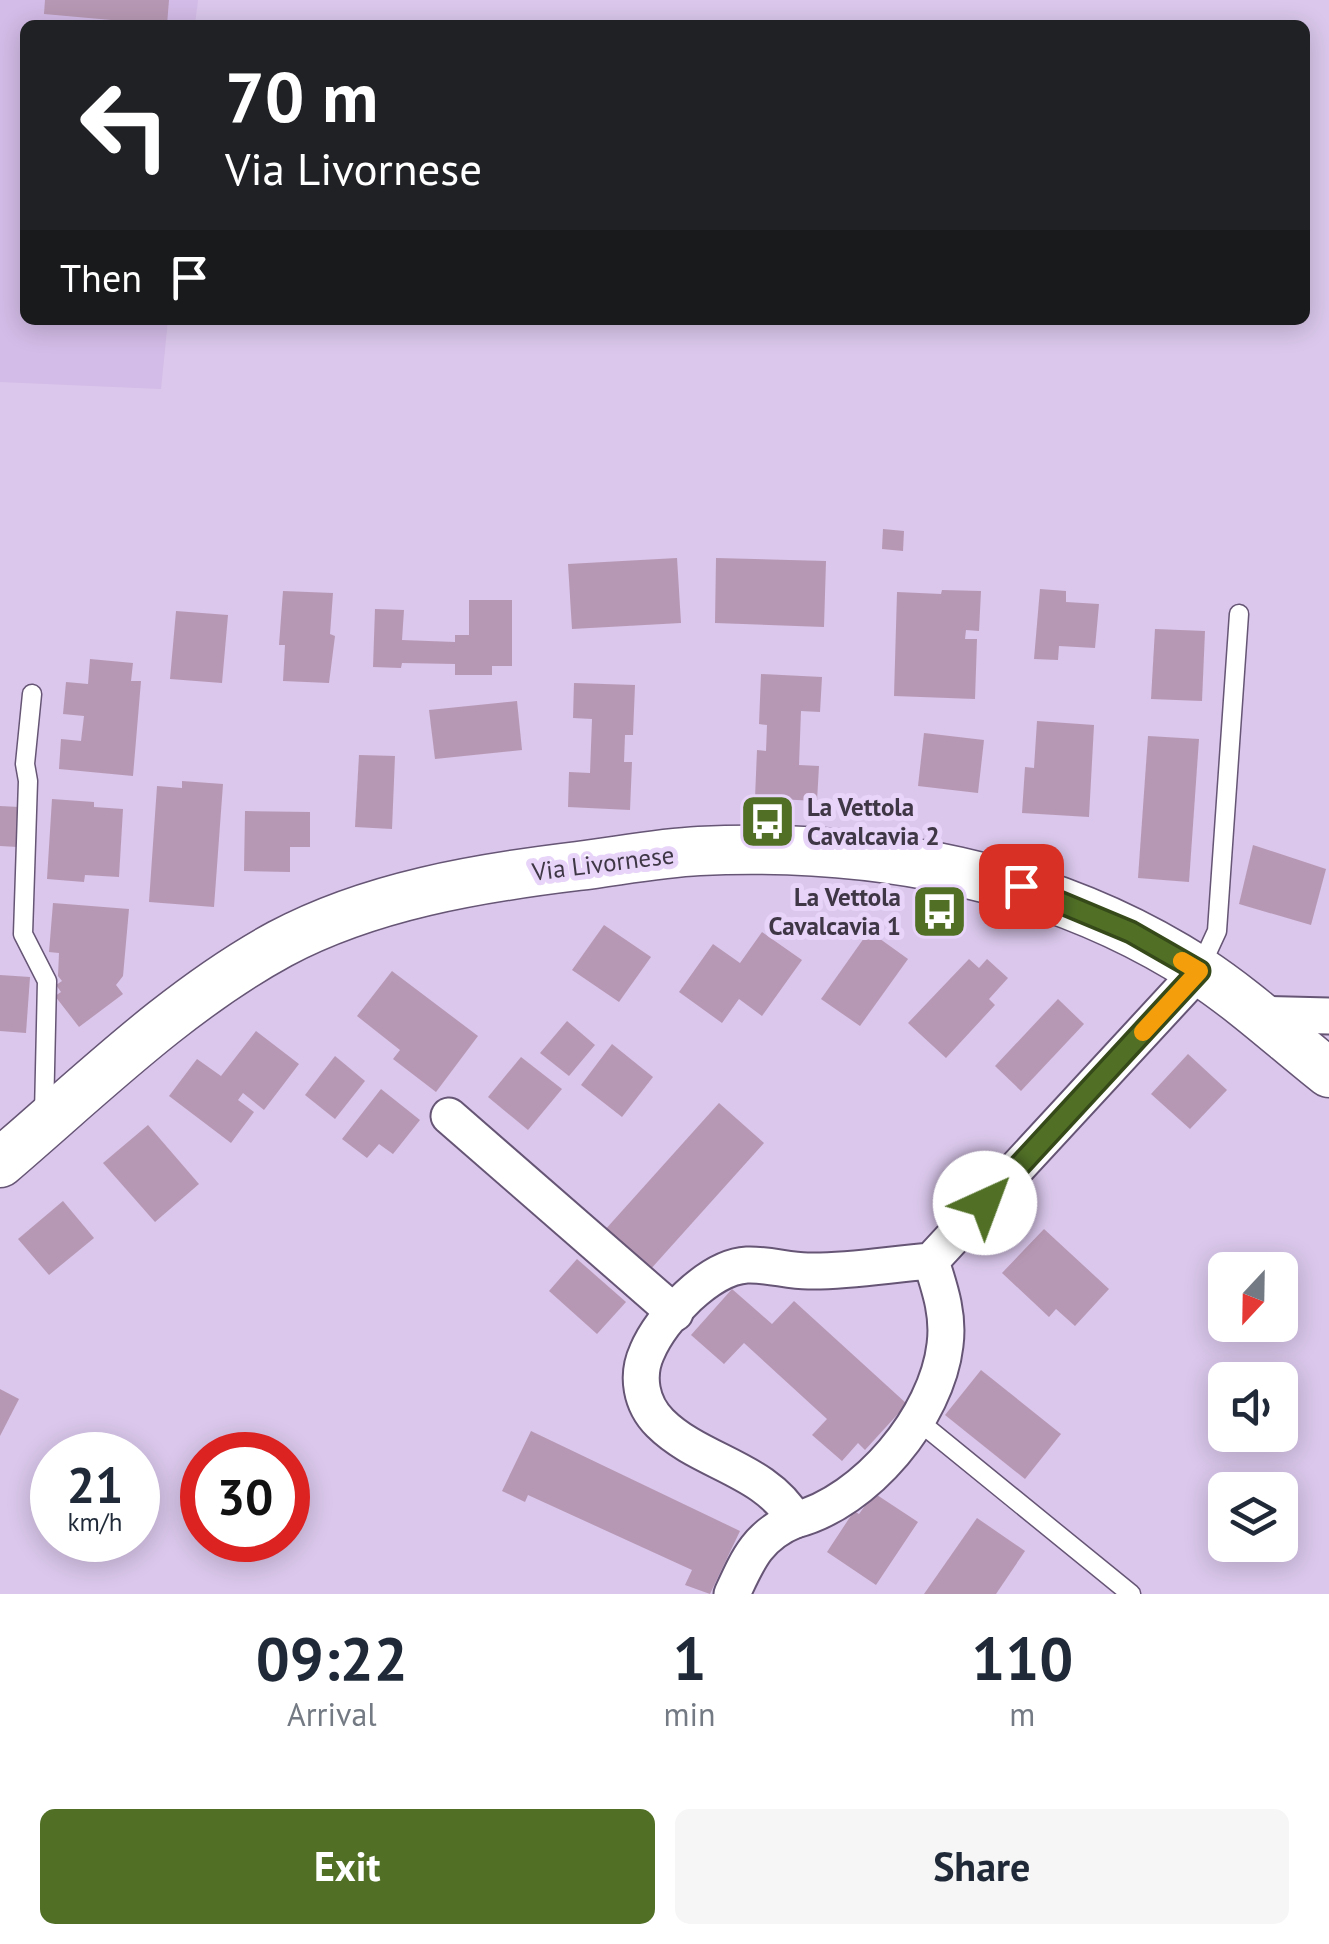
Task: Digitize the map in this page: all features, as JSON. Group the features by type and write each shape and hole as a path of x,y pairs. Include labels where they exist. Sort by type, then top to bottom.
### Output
{"street":[{"name":"Via Livornese","path":"0,1163 215,985 285,942 339,918 476,880 694,851 772,849 946,867 1021,886 1131,932 1199,971 1329,1073"},
{"path":"796,1520 784,1501 761,1483 658,1421 645,1400 640,1373 647,1351 675,1313 712,1276 743,1264 809,1271 931,1262 1199,971"},
{"path":"1254,1014 1329,1016"},
{"path":"449,1116 675,1313"},
{"path":"732,1594 760,1540 775,1528 825,1509 854,1490 916,1419 939,1372 945,1346 942,1297 931,1262"}],"lane":[{"path":"1199,971 1217,931 1239,614"},
{"path":"32,694 26,764 23,934 47,982 44,1125"},
{"path":"916,1419 1132,1594"}],"shaded area":[{"path":"0,0 198,0 196,20 20,20 20,325 167,325 161,389 0,382"}],"building":[{"path":"45,0 169,0 167,20 44,14"},
{"path":"883,529 904,531 903,551 882,549"},
{"path":"677,558 681,623 572,629 568,564"},
{"path":"716,558 826,561 824,627 715,623"},
{"path":"1040,589 1066,591 1066,602 1099,604 1095,648 1059,646 1058,660 1034,659"},
{"path":"942,590 981,591 979,631 966,630 965,639 977,639 975,699 894,696 897,592 941,594"},
{"path":"283,591 333,593 330,634 335,636 329,683 283,681 285,645 279,645"},
{"path":"469,600 512,600 512,666 492,666 492,675 455,675 455,664 373,667 375,609 404,610 402,640 455,642 455,635 469,635"},
{"path":"176,611 228,615 222,683 170,679"},
{"path":"1155,629 1205,631 1202,701 1151,699"},
{"path":"90,659 133,663 131,681 141,681 133,776 59,769 61,739 81,741 84,716 63,714 66,682 88,684"},
{"path":"761,674 822,677 820,712 801,711 799,765 819,766 817,801 755,798 757,750 766,751 767,725 759,724"},
{"path":"574,683 635,685 633,735 625,735 624,762 632,762 630,810 568,807 569,772 590,773 592,719 573,718"},
{"path":"517,701 522,750 435,759 429,710"},
{"path":"1037,721 1094,725 1089,817 1022,813 1025,767 1034,768"},
{"path":"924,733 984,740 978,793 918,786"},
{"path":"1148,736 1199,739 1189,882 1138,878"},
{"path":"359,755 395,756 392,829 355,827"},
{"path":"182,781 223,784 214,907 149,902 157,786 182,788"},
{"path":"52,799 123,809 119,877 85,875 84,882 47,879"},
{"path":"0,806 19,807 18,847 0,846"},
{"path":"245,811 310,812 310,847 290,847 290,872 244,871"},
{"path":"1253,845 1326,869 1311,925 1239,904"},
{"path":"53,903 129,909 123,976 116,985 123,994 79,1027 55,996 61,992 56,985 62,981 58,976 59,953 49,952"},
{"path":"604,925 651,957 619,1002 572,970"},
{"path":"869,931 908,959 860,1026 821,999"},
{"path":"762,932 802,960 762,1016 739,999 722,1023 679,992 713,944 740,963"},
{"path":"969,959 979,968 987,959 1008,978 989,999 995,1005 946,1058 908,1023"},
{"path":"392,971 478,1036 436,1092 393,1059 400,1050 357,1016"},
{"path":"0,975 30,977 26,1033 0,1031"},
{"path":"1058,999 1084,1024 1021,1091 995,1066"},
{"path":"567,1021 595,1045 569,1076 540,1053"},
{"path":"256,1031 299,1064 264,1110 243,1093 238,1100 254,1112 231,1143 169,1096 197,1059 221,1076"},
{"path":"612,1044 653,1077 622,1117 581,1085"},
{"path":"1188,1054 1227,1090 1190,1129 1151,1094"},
{"path":"335,1056 365,1081 335,1119 305,1095"},
{"path":"521,1057 562,1089 528,1130 488,1097"},
{"path":"381,1089 420,1120 393,1154 379,1144 367,1158 342,1139"},
{"path":"719,1103 764,1143 649,1271 604,1231"},
{"path":"148,1125 199,1184 155,1222 103,1163"},
{"path":"63,1201 94,1238 49,1275 18,1239"},
{"path":"1044,1229 1109,1289 1075,1326 1056,1309 1049,1317 1002,1273"},
{"path":"577,1259 626,1302 597,1334 549,1291"},
{"path":"732,1289 772,1324 794,1301 907,1404 865,1450 858,1443 842,1461 812,1435 827,1419 744,1343 724,1364 691,1335"},
{"path":"981,1370 1061,1434 1025,1479 945,1415"},
{"path":"0,1389 19,1399 0,1436"},
{"path":"531,1431 740,1531 710,1594 685,1585 692,1570 528,1495 525,1502 502,1491"},
{"path":"874,1493 918,1522 876,1585 827,1552 854,1511 859,1514"},
{"path":"977,1518 1025,1551 996,1594 924,1594"}],"slow traffic":[{"path":"1143,1032 1199,971 1182,961"}],"place":[{"name":"La Vettola Cavalcavia 2","path":"768,821"},
{"name":"La Vettola Cavalcavia 1","path":"940,911"}],"route":[{"path":"985,1203 1199,971 1131,932 1021,886"}]}
